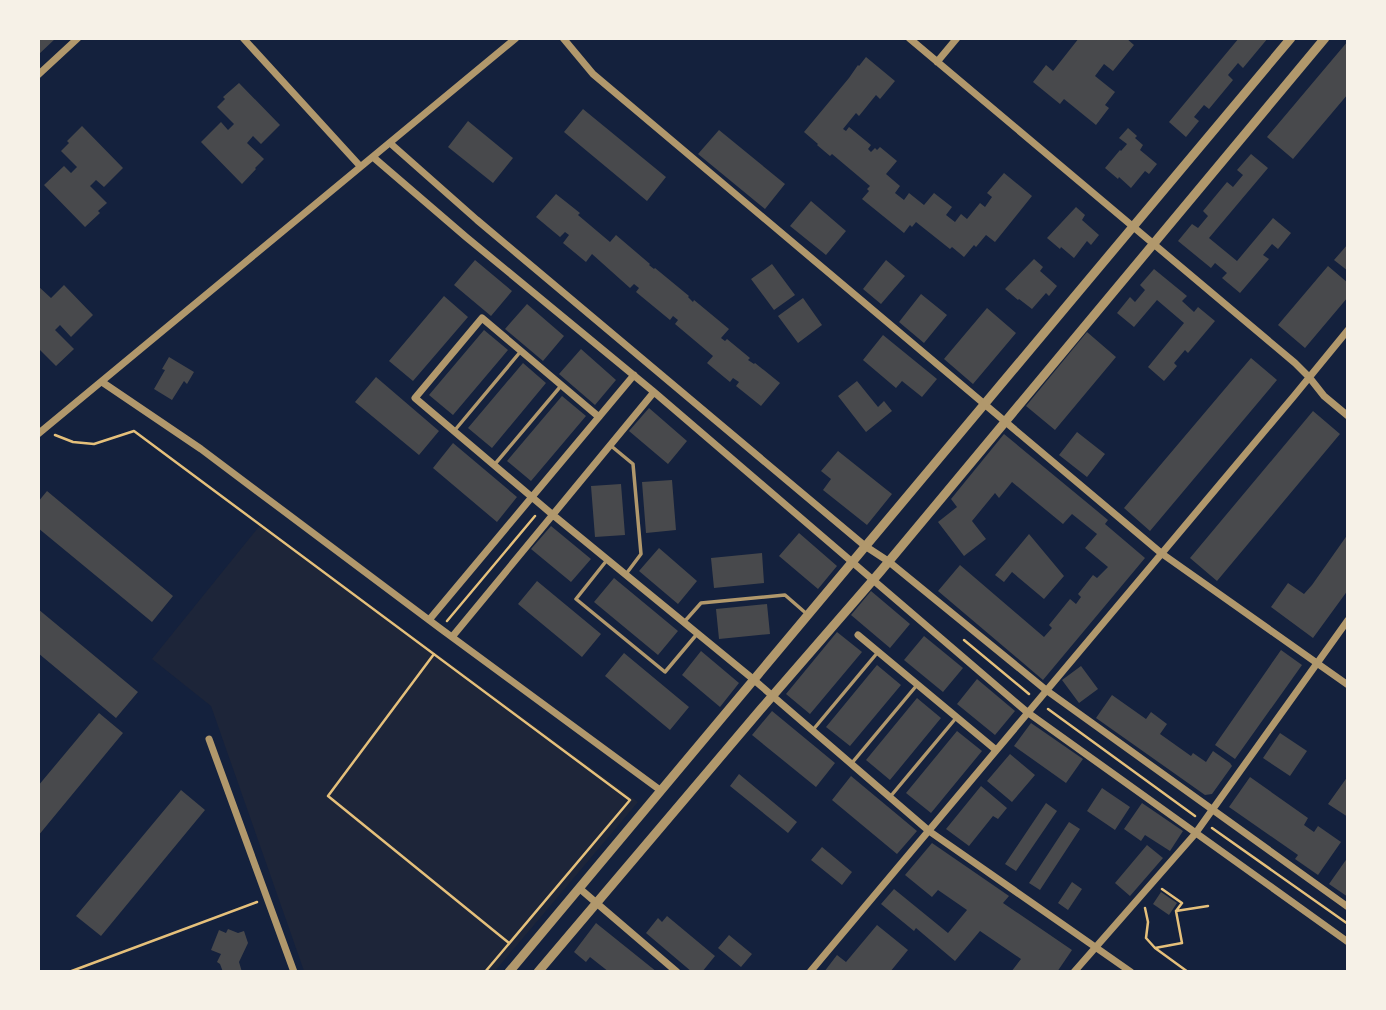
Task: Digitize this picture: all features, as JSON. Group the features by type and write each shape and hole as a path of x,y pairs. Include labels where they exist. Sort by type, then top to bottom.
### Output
{"street":[{"path":"38,75 78,38"},
{"path":"243,38 360,166"},
{"path":"40,432 516,38"},
{"path":"563,38 593,74 1161,553 1348,685"},
{"path":"909,38 1309,377 1324,396 1348,416"},
{"path":"937,62 957,38"},
{"path":"509,971 1291,38"},
{"path":"538,971 873,580 1325,38"},
{"path":"390,143 477,220 866,546 1046,690 1348,907"},
{"path":"373,157 634,375 1027,712 1348,942"},
{"path":"599,417 482,318 415,397 553,515 753,679 929,831 1131,971"},
{"path":"810,971 1348,330"},
{"path":"429,620 634,375"},
{"path":"102,382 201,449 660,790"},
{"path":"452,637 654,392"},
{"path":"1074,971 1195,834 1348,620"},
{"path":"858,635 996,750"},
{"path":"209,739 294,971"},
{"path":"579,888 677,971"}],"lane":[{"path":"455,431 521,351"},
{"path":"495,465 561,385"},
{"path":"610,445 634,464 641,554 625,575"},
{"path":"607,560 576,598 665,672 697,633"},
{"path":"684,622 701,603 785,595 808,615"},
{"path":"812,731 878,652"},
{"path":"851,764 917,684"},
{"path":"890,797 956,717"}],"path":[{"path":"40,432 73,442 94,444 134,431 630,800 485,971"},
{"path":"434,654 328,796 509,943"},
{"path":"1152,881 1182,903 1176,911 1182,943 1155,948"},
{"path":"69,971 267,899"},
{"path":"1136,899 1145,908 1148,922 1146,938 1155,948 1188,971"},
{"path":"1176,911 1208,906"}],"shaded area":[{"path":"261,524 638,802 495,971 304,971 211,706 152,659"}],"building":[{"path":"38,38 56,38 38,55"},
{"path":"1079,38 1126,38 1134,45 1113,71 1104,64 1095,76 1115,92 1105,105 1109,108 1096,125 1064,99 1060,104 1033,82 1046,65 1053,71"},
{"path":"1239,38 1268,38 1243,68 1238,63 1228,75 1233,80 1209,109 1204,105 1194,117 1199,121 1186,137 1169,122"},
{"path":"1348,41 1348,94 1293,159 1267,137"},
{"path":"866,57 895,81 880,99 876,95 859,116 856,113 843,129 846,131 849,127 871,145 868,149 871,152 880,147 897,161 886,174 900,186 895,193 904,200 909,193 924,205 934,193 952,207 946,215 955,222 961,214 967,219 980,203 985,207 992,197 987,193 1004,173 1032,196 995,242 986,235 964,257 916,222 904,233 862,199 870,186 832,154 830,156 804,132"},
{"path":"239,83 280,125 261,144 253,136 247,143 264,159 242,184 201,142 221,122 228,130 234,124 217,107 225,99 223,97"},
{"path":"583,109 666,177 647,201 564,132"},
{"path":"468,121 513,158 493,183 448,147"},
{"path":"82,126 123,168 104,187 96,180 90,186 107,203 85,227 44,185 64,166 71,173 77,167 61,151"},
{"path":"1128,128 1143,145 1140,150 1157,164 1149,174 1145,171 1131,188 1105,168 1127,144 1119,138"},
{"path":"719,130 785,184 765,209 698,154"},
{"path":"1251,154 1268,168 1209,238 1237,261 1273,218 1291,233 1278,249 1272,244 1263,255 1269,259 1240,293 1222,278 1227,273 1215,263 1211,268 1178,241 1192,224 1198,228 1208,216 1203,211 1227,182 1233,187 1243,175 1237,170"},
{"path":"556,194 610,242 616,235 693,302 694,300 729,329 721,338 725,341 727,339 750,358 748,360 780,383 761,406 736,386 739,382 733,378 730,382 707,363 713,356 675,324 678,320 673,316 670,320 636,292 639,288 634,284 630,288 592,254 586,262 563,243 569,235 565,232 560,237 536,217"},
{"path":"811,201 846,231 826,255 790,226"},
{"path":"1076,207 1085,215 1082,220 1099,235 1091,245 1087,241 1074,258 1047,238"},
{"path":"1348,244 1348,271 1334,260"},
{"path":"1034,259 1043,267 1040,271 1057,286 1049,296 1046,293 1032,309 1005,289"},
{"path":"475,260 512,291 491,316 454,285"},
{"path":"886,260 905,276 881,304 863,289"},
{"path":"772,264 795,295 774,310 751,279"},
{"path":"1328,266 1348,283 1348,297 1305,348 1278,325"},
{"path":"1154,269 1187,296 1182,301 1194,312 1198,307 1215,321 1188,353 1185,350 1174,363 1177,366 1164,381 1148,367 1184,323 1157,300 1134,327 1117,313 1130,297 1135,302 1145,290 1140,285"},
{"path":"64,285 93,315 71,337 60,325 55,330 74,349 56,366 38,348 38,286 51,298"},
{"path":"921,294 947,315 924,343 899,322"},
{"path":"444,296 468,317 413,381 389,361"},
{"path":"803,298 822,325 798,343 778,316"},
{"path":"527,304 564,336 543,361 505,329"},
{"path":"987,308 1016,333 973,384 944,359"},
{"path":"484,330 508,350 453,415 429,395"},
{"path":"1087,332 1116,357 1055,430 1026,406"},
{"path":"883,335 937,379 922,397 902,381 896,388 863,360"},
{"path":"581,349 616,380 595,405 559,374"},
{"path":"169,357 194,372 187,384 184,381 172,400 154,389"},
{"path":"1251,358 1277,380 1150,531 1124,508"},
{"path":"523,363 546,383 492,448 468,428"},
{"path":"376,377 439,431 419,455 355,402"},
{"path":"857,381 878,407 884,401 892,411 866,432 838,396"},
{"path":"562,396 586,416 531,481 507,461"},
{"path":"649,408 687,441 668,464 629,431"},
{"path":"1313,411 1340,434 1217,581 1190,558"},
{"path":"1077,432 1105,454 1087,477 1059,455"},
{"path":"1004,434 1108,520 1105,524 1145,558 1043,680 938,591 960,565 1044,637 1052,628 1049,625 1070,599 1076,604 1081,597 1078,594 1093,575 1097,578 1108,567 1085,548 1097,534 1072,514 1063,524 1012,482 999,498 995,493 972,521 986,539 964,556 938,522 957,507 951,499"},
{"path":"453,443 517,497 497,522 433,468"},
{"path":"838,451 892,494 867,525 823,490 831,479 821,471"},
{"path":"672,480 676,530 646,533 642,482"},
{"path":"621,484 625,535 595,537 591,486"},
{"path":"47,491 173,596 152,622 38,528 38,502"},
{"path":"551,526 591,559 571,582 531,549"},
{"path":"799,533 837,566 818,589 779,556"},
{"path":"1029,534 1064,576 1044,599 1012,572 1004,582 995,575"},
{"path":"1348,534 1348,590 1313,638 1271,607 1288,583 1304,594"},
{"path":"659,548 697,581 678,604 639,571"},
{"path":"762,553 764,583 714,588 711,558"},
{"path":"614,578 678,631 658,655 594,602"},
{"path":"537,581 601,634 582,657 518,604"},
{"path":"871,591 910,624 890,648 851,615"},
{"path":"767,604 770,634 719,639 716,609"},
{"path":"38,609 138,692 116,718 38,653"},
{"path":"837,632 862,652 810,714 786,694"},
{"path":"924,636 963,668 943,692 904,660"},
{"path":"1281,650 1302,665 1235,759 1215,745"},
{"path":"701,651 739,683 720,707 682,675"},
{"path":"624,653 689,707 670,730 605,676"},
{"path":"877,665 901,685 850,746 826,727"},
{"path":"1081,666 1098,689 1079,703 1062,680"},
{"path":"977,679 1015,711 995,735 957,704"},
{"path":"1112,695 1146,719 1151,712 1167,724 1160,734 1191,756 1193,753 1206,762 1213,751 1230,763 1232,766 1212,794 1205,795 1096,718"},
{"path":"917,698 941,718 890,780 866,760"},
{"path":"772,711 835,763 816,787 752,735"},
{"path":"99,713 123,733 38,836 38,786"},
{"path":"1031,723 1083,759 1066,783 1014,746"},
{"path":"957,731 982,751 931,813 906,793"},
{"path":"1280,733 1307,751 1290,776 1263,758"},
{"path":"1010,754 1035,775 1012,802 987,781"},
{"path":"739,774 797,822 788,833 730,786"},
{"path":"851,776 917,831 897,854 832,800"},
{"path":"1348,776 1348,817 1328,804"},
{"path":"1250,777 1308,818 1304,825 1314,832 1318,826 1341,842 1318,875 1295,859 1298,855 1229,807"},
{"path":"981,786 1007,808 998,819 993,816 969,846 946,829"},
{"path":"1102,788 1130,807 1115,830 1087,811"},
{"path":"181,790 205,810 101,936 76,916"},
{"path":"1046,803 1057,811 1016,871 1005,864"},
{"path":"1142,803 1183,831 1170,851 1145,835 1141,841 1124,829"},
{"path":"1069,822 1080,829 1040,890 1029,883"},
{"path":"932,843 1009,896 1003,903 1072,950 1057,972 1011,972 1021,959 980,931 955,961 916,928 914,931 881,904 894,889 948,933 967,910 938,890 932,897 905,875"},
{"path":"1147,845 1163,858 1130,896 1115,883"},
{"path":"822,847 852,872 842,885 811,860"},
{"path":"1348,857 1348,897 1329,884"},
{"path":"1072,882 1082,889 1068,910 1058,903"},
{"path":"1161,892 1177,903 1169,915 1153,904"},
{"path":"667,916 715,956 702,972 692,972 646,933 658,918 662,922"},
{"path":"596,923 657,972 609,972 590,957 586,962 574,952"},
{"path":"877,925 908,950 890,972 824,972 837,955 846,962"},
{"path":"228,929 238,933 244,931 248,943 239,962 242,972 223,972 217,962 221,954 211,950 219,930 226,933"},
{"path":"729,935 752,954 741,967 718,948"}]}
